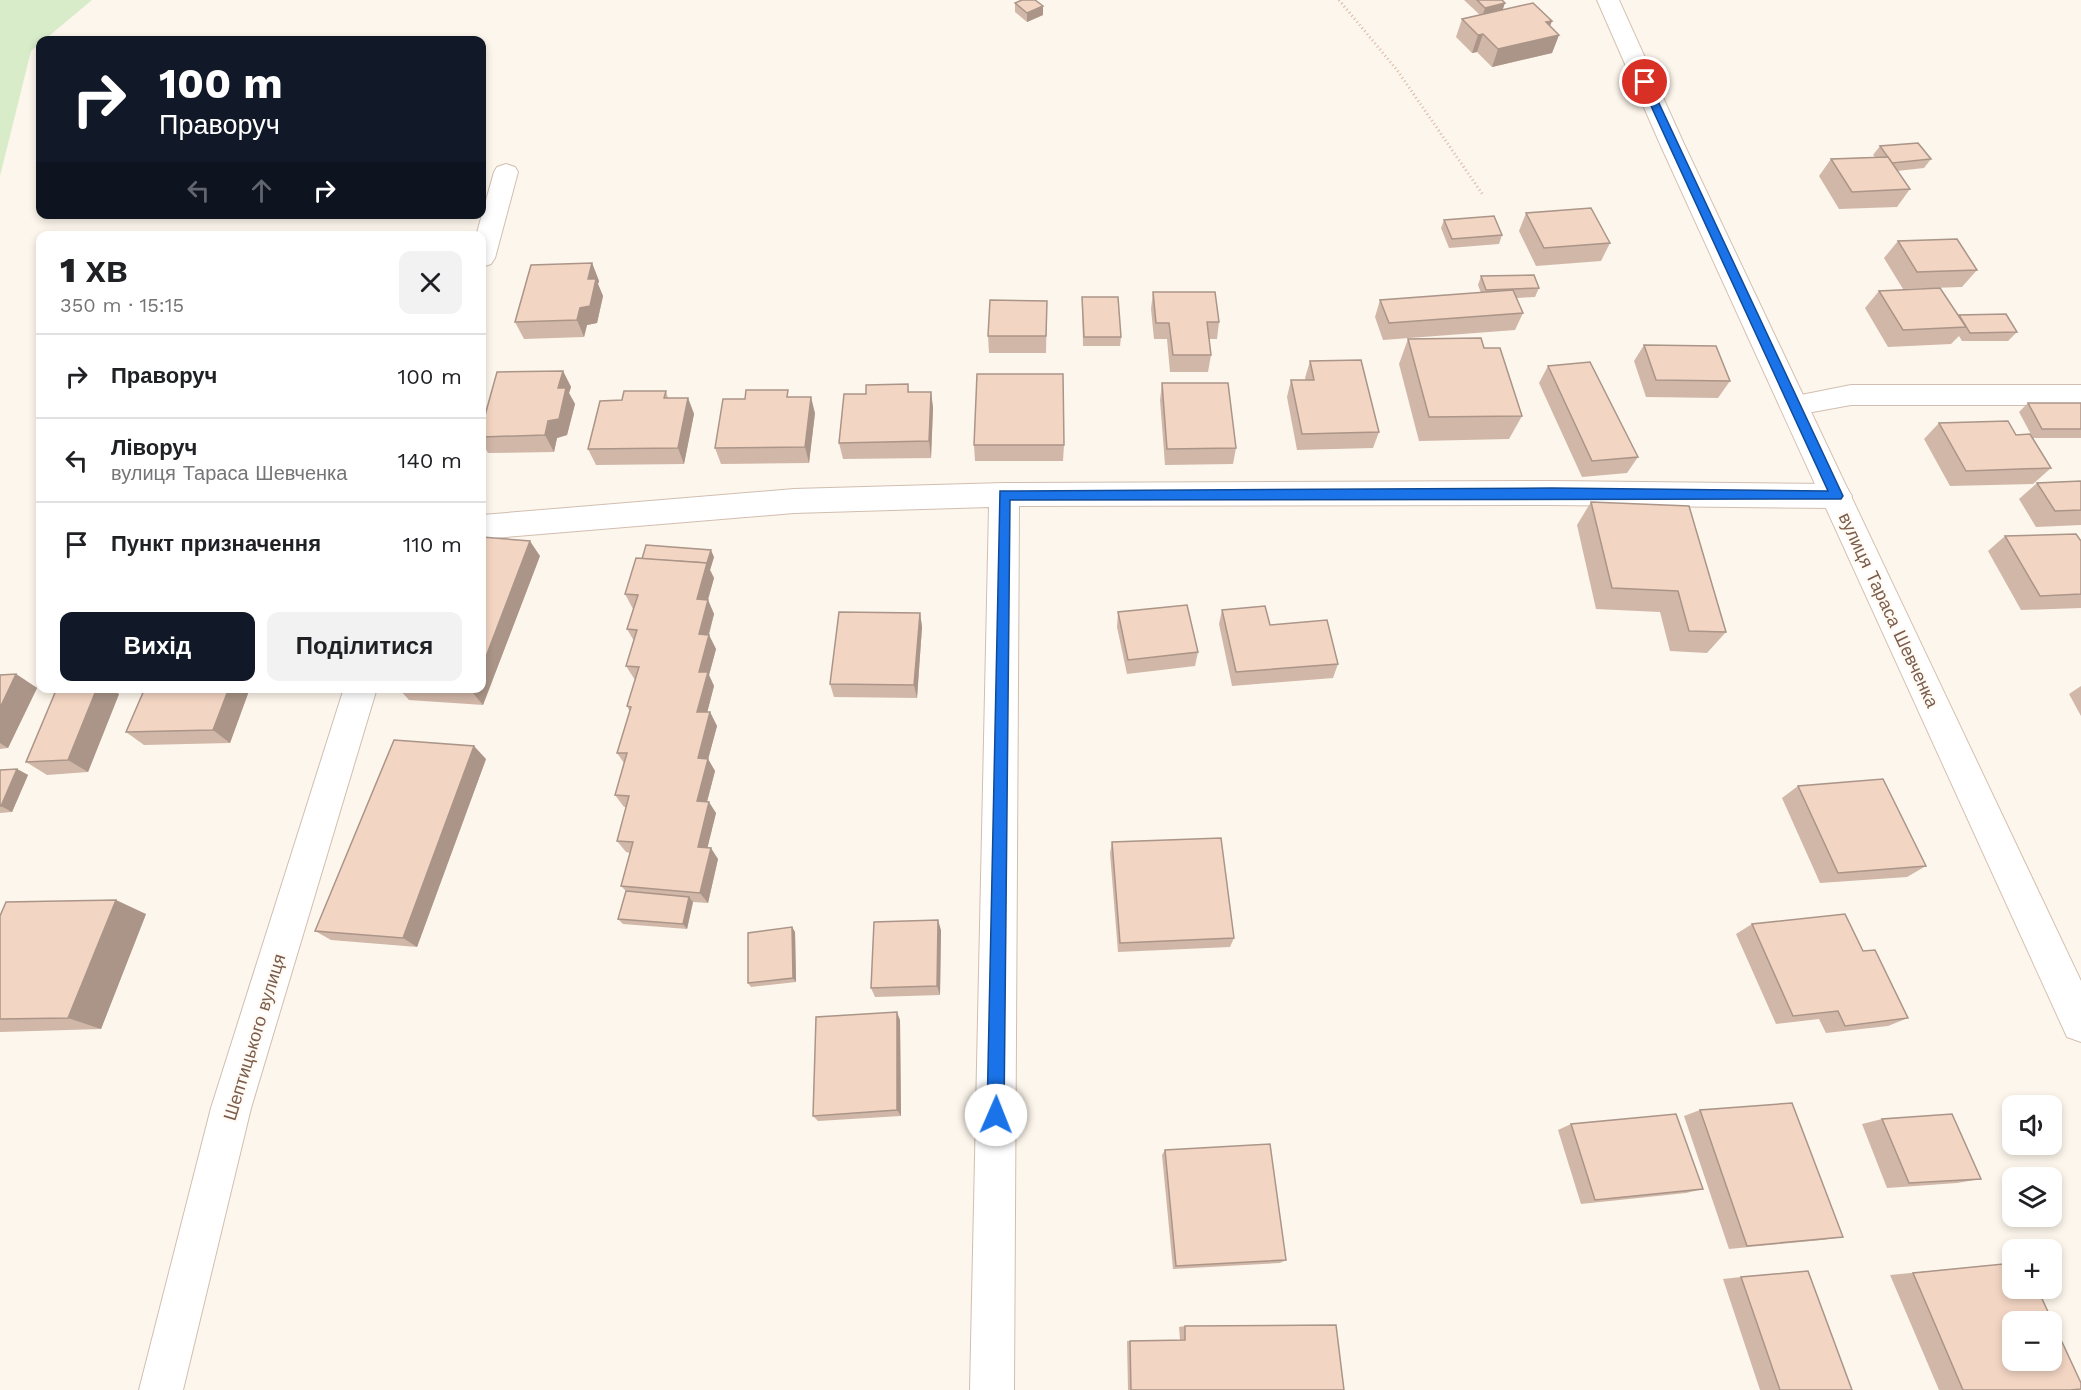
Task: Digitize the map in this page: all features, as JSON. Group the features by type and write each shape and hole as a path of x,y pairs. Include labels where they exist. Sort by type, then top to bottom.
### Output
{"street":[{"name":"вулиця Тараса Шевченка","path":"1608,0 1672,144 1796,405 2081,1023"},
{"path":"486,244 506,172"},
{"path":"1796,405 1851,394 2081,395"},
{"path":"486,526 794,501 1004,495 1552,493 1837,496"},
{"path":"992,1390 1004,495"},
{"name":"Шептицького вулиця","path":"161,1390 231,1108 360,693"}],"path":[{"path":"1339,0 1368,30 1483,195"}],"green space":[{"path":"0,0 92,0 49,36 36,36 36,47 31,51 0,176"}],"building":[{"path":"1022,0 1035,0 1043,6 1027,13 1015,3"},
{"path":"1477,0 1502,0 1505,3 1485,8"},
{"path":"1533,3 1552,21 1546,22 1559,35 1498,49 1483,34 1478,35 1462,19"},
{"path":"1918,143 1931,159 1892,163 1880,146"},
{"path":"1888,157 1910,189 1852,192 1831,159"},
{"path":"1591,208 1610,243 1544,248 1526,213"},
{"path":"1494,216 1502,235 1452,239 1444,220"},
{"path":"1957,239 1977,270 1917,272 1898,241"},
{"path":"592,263 588,279 596,279 590,306 580,308 577,320 515,322 531,265"},
{"path":"1534,275 1539,288 1486,290 1481,276"},
{"path":"1940,288 1966,327 1903,330 1879,291"},
{"path":"1513,290 1523,313 1389,323 1380,300"},
{"path":"1153,292 1215,292 1219,322 1207,322 1211,355 1173,355 1169,323 1156,323"},
{"path":"1082,297 1118,297 1121,337 1084,337"},
{"path":"990,300 1047,301 1046,336 988,336"},
{"path":"2006,314 2017,332 1970,333 1959,315"},
{"path":"1481,338 1484,348 1500,348 1522,416 1429,417 1408,339"},
{"path":"1644,345 1716,346 1730,381 1656,380"},
{"path":"1361,360 1379,432 1302,434 1291,380 1314,380 1310,361"},
{"path":"1590,362 1638,457 1592,461 1548,366"},
{"path":"563,371 558,388 566,388 559,419 548,421 545,435 486,437 486,412 497,372"},
{"path":"977,374 1063,374 1064,445 974,445"},
{"path":"1162,383 1228,383 1236,448 1167,449"},
{"path":"908,384 908,392 931,392 929,441 839,443 844,394 866,394 866,385"},
{"path":"746,390 788,390 787,397 811,397 805,447 715,448 723,399 745,399"},
{"path":"624,391 666,391 664,398 688,398 678,448 588,449 600,401 622,400"},
{"path":"2028,403 2081,403 2081,429 2042,429"},
{"path":"2008,421 2016,435 2030,434 2051,468 1966,471 1939,423"},
{"path":"2081,481 2081,510 2055,511 2037,483"},
{"path":"1591,502 1689,506 1726,632 1689,631 1678,591 1612,588"},
{"path":"2076,534 2081,541 2081,594 2040,596 2005,536"},
{"path":"486,537 530,541 486,656"},
{"path":"646,545 711,550 707,563 642,559"},
{"path":"636,558 707,563 697,599 708,600 699,634 709,635 699,672 708,672 697,712 710,712 698,758 708,759 697,801 709,802 698,847 711,848 700,893 621,886 633,842 617,841 629,796 615,795 627,753 617,753 631,707 627,706 639,667 626,666 637,630 627,629 638,595 625,594"},
{"path":"1187,605 1198,652 1128,660 1118,612"},
{"path":"1265,606 1270,625 1327,620 1338,664 1236,672 1222,610"},
{"path":"839,612 920,613 914,685 830,684"},
{"path":"16,674 0,708 0,675"},
{"path":"55,693 95,693 68,760 26,762"},
{"path":"143,693 227,693 213,730 126,732"},
{"path":"394,740 474,746 403,938 315,931"},
{"path":"17,769 1,806 0,806 0,770"},
{"path":"1883,779 1926,866 1838,873 1798,786"},
{"path":"1221,838 1234,938 1120,943 1112,842"},
{"path":"626,891 689,897 683,924 618,919"},
{"path":"116,900 68,1018 0,1019 0,916 6,902"},
{"path":"1845,914 1863,951 1875,950 1908,1018 1845,1026 1838,1011 1793,1016 1752,924"},
{"path":"938,920 937,986 871,988 874,922"},
{"path":"792,927 793,978 748,983 748,933"},
{"path":"897,1012 897,1110 813,1116 816,1017"},
{"path":"1792,1103 1843,1237 1747,1246 1700,1110"},
{"path":"1676,1114 1703,1189 1595,1200 1571,1124"},
{"path":"1952,1114 1981,1179 1909,1183 1882,1119"},
{"path":"1270,1144 1286,1260 1176,1266 1165,1150"},
{"path":"2002,1264 2002,1299 2042,1299 2048,1311 2002,1311 2002,1371 2062,1371 2062,1342 2081,1383 2081,1389 1963,1390 1913,1273"},
{"path":"1808,1271 1852,1390 1780,1390 1741,1277"},
{"path":"1336,1325 1344,1390 1131,1390 1130,1341 1185,1340 1185,1326"}],"route":[{"path":"996,1115 1004,495 1552,493 1837,496 1645,82"}]}
